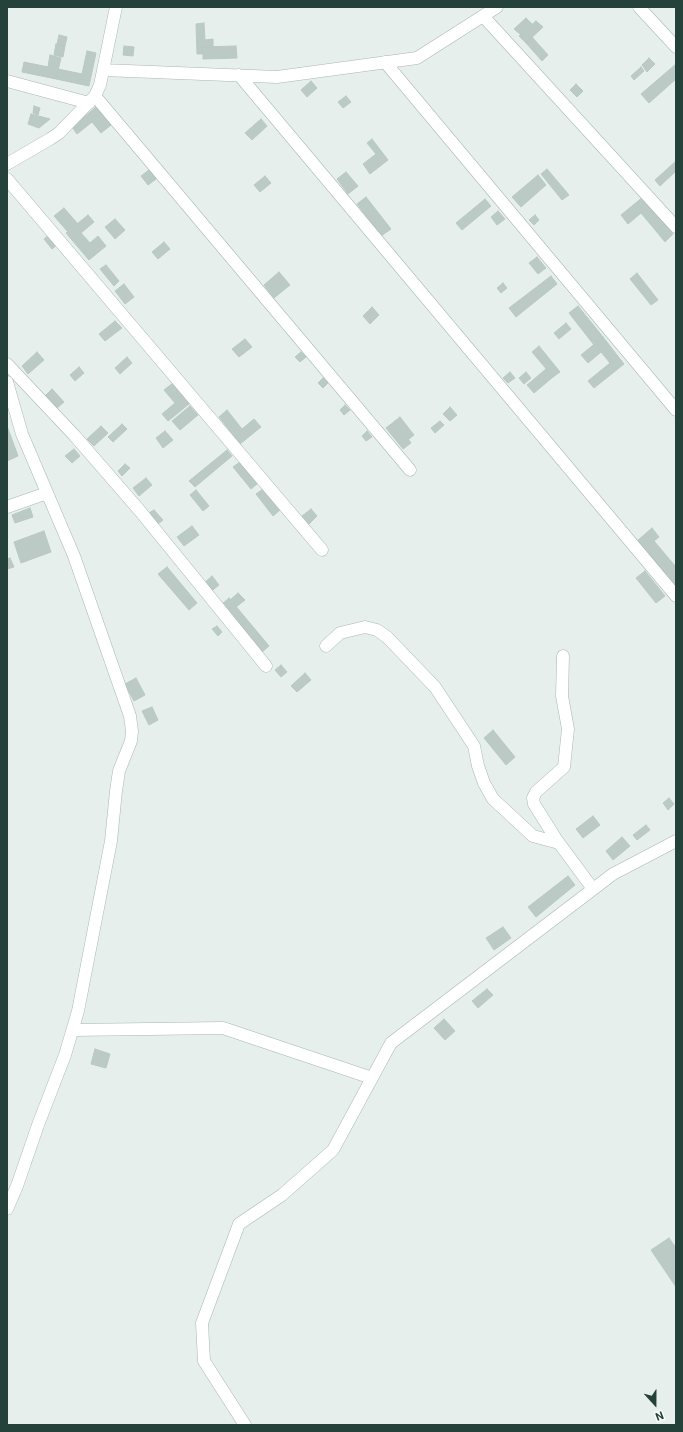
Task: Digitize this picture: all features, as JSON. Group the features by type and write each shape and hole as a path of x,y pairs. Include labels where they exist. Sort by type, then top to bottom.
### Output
{"street":[{"path":"7,164 50,139 70,123 92,99 100,85 116,7"},
{"path":"103,70 277,77 417,58 497,7"},
{"path":"639,7 676,48"},
{"path":"483,16 676,227"},
{"path":"385,62 676,410"},
{"path":"239,75 676,596"},
{"path":"7,81 92,99 410,470"},
{"path":"7,179 322,550"},
{"path":"7,364 74,435 135,505 266,666"},
{"path":"7,382 22,434 79,570 130,716 132,731 131,741 119,771 111,841 74,1030 38,1125 17,1186 7,1209"},
{"path":"7,507 47,492"},
{"path":"326,646 340,633 364,627 377,630 388,637 435,687 474,746 478,766 484,783 493,799 533,836 559,843"},
{"path":"563,656 562,696 568,729 564,767 536,792 534,804 559,843 593,889"},
{"path":"245,1425 204,1361 202,1323 239,1224 282,1195 333,1150 390,1043 613,874 676,841"},
{"path":"74,1030 223,1028 372,1078"}],"building":[{"path":"526,18 532,24 521,35 514,29"},
{"path":"536,21 543,27 526,43 519,36"},
{"path":"204,23 205,40 213,39 213,47 203,47 203,54 197,54 196,24"},
{"path":"59,35 67,37 65,46 57,44"},
{"path":"532,37 548,55 542,61 526,43"},
{"path":"56,44 65,46 63,57 54,55"},
{"path":"124,46 134,47 133,56 123,55"},
{"path":"236,46 237,58 203,59 203,47"},
{"path":"87,51 96,53 89,86 56,79 58,69 82,74"},
{"path":"50,55 61,58 56,79 22,72 24,62 48,67"},
{"path":"649,58 655,64 647,72 642,65"},
{"path":"676,64 676,79 649,103 641,94"},
{"path":"641,67 644,71 634,80 631,76"},
{"path":"311,81 317,88 307,97 301,90"},
{"path":"576,84 583,91 577,97 570,90"},
{"path":"346,96 351,102 343,108 338,102"},
{"path":"34,106 40,108 38,115 33,113"},
{"path":"96,107 111,125 101,133 92,122 77,134 72,127"},
{"path":"31,114 50,119 39,128 28,124"},
{"path":"261,119 267,126 252,140 245,133"},
{"path":"372,139 388,160 370,174 363,164 376,154 367,143"},
{"path":"676,161 676,171 660,186 655,180"},
{"path":"547,169 569,195 562,200 541,174"},
{"path":"149,170 156,179 148,185 141,176"},
{"path":"346,172 358,186 348,194 337,179"},
{"path":"538,175 546,185 521,207 512,197"},
{"path":"265,176 271,183 260,192 254,185"},
{"path":"366,197 391,229 381,236 357,204"},
{"path":"643,197 665,224 656,231 641,213 628,224 621,215"},
{"path":"485,199 491,206 462,230 456,223"},
{"path":"64,208 78,224 68,232 54,216"},
{"path":"498,211 505,219 497,225 491,217"},
{"path":"88,215 94,222 81,233 90,243 98,236 106,246 89,260 66,233"},
{"path":"535,215 539,220 534,225 529,220"},
{"path":"115,219 125,230 115,239 105,227"},
{"path":"665,224 673,234 665,242 656,231"},
{"path":"49,235 57,245 52,249 44,239"},
{"path":"164,242 170,249 158,259 152,252"},
{"path":"537,257 546,268 538,274 529,263"},
{"path":"106,265 119,281 114,286 100,269"},
{"path":"279,272 290,285 274,298 264,285"},
{"path":"637,273 658,300 651,305 630,279"},
{"path":"551,276 557,284 516,317 509,308"},
{"path":"503,283 507,288 501,293 497,288"},
{"path":"124,284 134,297 125,304 115,291"},
{"path":"578,306 603,337 594,345 569,313"},
{"path":"372,307 379,315 370,324 363,316"},
{"path":"115,321 122,328 105,341 99,334"},
{"path":"566,323 571,329 559,339 554,333"},
{"path":"603,337 624,364 594,388 588,381 610,363 601,352 588,363 581,355"},
{"path":"245,339 252,347 239,357 232,349"},
{"path":"539,346 560,372 553,377 532,352"},
{"path":"37,352 44,360 28,374 22,366"},
{"path":"301,352 306,357 300,362 295,357"},
{"path":"127,357 132,363 120,374 115,368"},
{"path":"79,367 84,373 75,381 70,375"},
{"path":"546,369 553,377 534,393 527,385"},
{"path":"510,372 515,378 508,383 503,378"},
{"path":"526,372 531,378 524,384 519,378"},
{"path":"323,378 328,383 323,388 318,383"},
{"path":"173,383 189,404 168,421 162,414 175,403 164,390"},
{"path":"52,389 64,402 56,409 45,396"},
{"path":"345,405 350,410 344,415 340,410"},
{"path":"190,406 198,415 180,430 172,421"},
{"path":"450,407 457,415 450,421 443,414"},
{"path":"227,410 242,429 254,419 261,427 240,444 219,417"},
{"path":"400,417 414,435 409,439 395,421"},
{"path":"395,421 411,443 403,449 386,428"},
{"path":"440,421 444,425 435,433 431,428"},
{"path":"122,424 127,429 113,442 108,437"},
{"path":"7,426 18,456 7,461"},
{"path":"101,426 108,433 94,446 87,439"},
{"path":"165,431 173,440 163,448 156,438"},
{"path":"367,431 372,437 366,441 362,436"},
{"path":"74,449 80,456 72,463 65,456"},
{"path":"227,450 232,456 195,487 189,481"},
{"path":"240,462 257,484 251,489 233,467"},
{"path":"125,464 130,468 122,476 118,471"},
{"path":"146,478 152,485 139,496 133,488"},
{"path":"263,489 280,510 273,516 256,494"},
{"path":"196,490 209,506 203,511 190,495"},
{"path":"30,508 33,517 15,523 12,515"},
{"path":"311,509 317,516 309,524 302,516"},
{"path":"154,510 163,520 158,524 149,513"},
{"path":"192,526 199,535 184,546 177,537"},
{"path":"652,528 659,537 654,541 676,567 676,586 637,541"},
{"path":"44,531 51,552 21,563 14,542"},
{"path":"10,558 14,567 7,569 7,559"},
{"path":"167,567 197,603 189,610 158,574"},
{"path":"645,571 665,596 656,603 636,578"},
{"path":"212,576 219,585 209,593 202,585"},
{"path":"238,593 245,600 236,607 230,600"},
{"path":"229,598 269,646 261,653 220,606"},
{"path":"217,626 222,632 218,636 212,629"},
{"path":"281,665 287,672 281,677 275,670"},
{"path":"305,673 311,680 297,692 291,686"},
{"path":"136,678 145,695 134,701 125,684"},
{"path":"152,707 158,720 149,725 142,711"},
{"path":"493,730 515,757 506,765 484,738"},
{"path":"669,798 674,804 668,810 663,803"},
{"path":"593,816 600,825 583,838 576,829"},
{"path":"646,825 650,830 637,840 633,835"},
{"path":"622,837 630,846 613,860 606,851"},
{"path":"568,876 575,885 536,917 528,907"},
{"path":"503,927 511,938 494,950 486,938"},
{"path":"487,989 493,995 478,1008 472,1001"},
{"path":"444,1019 455,1031 445,1040 434,1028"},
{"path":"95,1049 110,1054 106,1068 91,1064"},
{"path":"669,1238 676,1248 676,1287 651,1250"}]}
